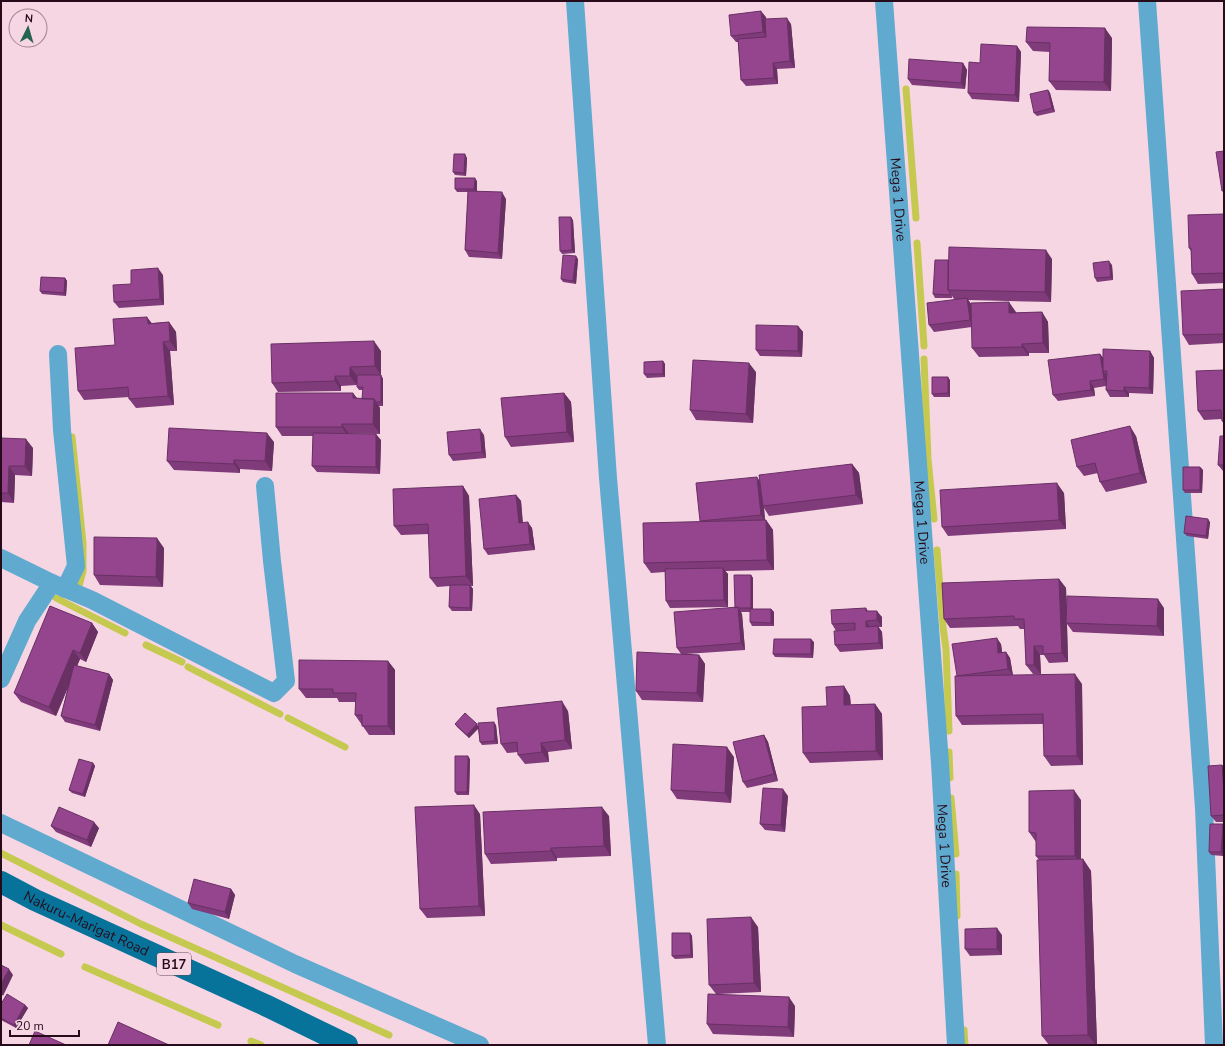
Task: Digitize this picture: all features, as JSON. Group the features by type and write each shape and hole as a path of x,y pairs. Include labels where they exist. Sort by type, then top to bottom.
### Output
{"main road":[{"name":"Nakuru-Marigat Road","path":"1,882 35,900 265,1005 347,1045"}],"street":[{"path":"576,1 609,486 657,1045"},
{"name":"Mega 1 Drive","path":"884,1 940,763 956,1045"},
{"path":"1147,1 1203,800 1214,1045"},
{"path":"1,679 26,621 76,566 62,430 58,354"},
{"path":"1,558 58,586 92,600 274,693 286,682 265,486"},
{"path":"1,823 295,964 480,1045"}],"building":[{"path":"761,11 763,32 731,36 729,15"},
{"path":"787,18 790,61 773,63 774,78 741,80 738,39 766,37 765,19"},
{"path":"1027,27 1105,28 1104,82 1049,81 1050,43 1026,42"},
{"path":"981,44 1017,46 1015,95 968,93 969,62 980,63"},
{"path":"909,59 963,63 961,83 908,79"},
{"path":"1048,90 1052,108 1034,113 1030,94"},
{"path":"1224,151 1224,191 1222,191 1216,152"},
{"path":"454,154 465,154 464,173 453,172"},
{"path":"455,178 475,178 474,189 455,189"},
{"path":"468,191 502,192 498,253 465,250"},
{"path":"1224,214 1224,273 1192,274 1191,248 1189,248 1188,215"},
{"path":"559,217 571,217 572,250 560,251"},
{"path":"949,247 1046,250 1045,292 948,290"},
{"path":"563,255 576,256 573,281 561,279"},
{"path":"935,260 948,260 948,290 950,295 933,294"},
{"path":"1109,261 1111,277 1095,278 1093,263"},
{"path":"158,268 160,299 114,302 113,285 131,284 131,270"},
{"path":"41,277 65,278 64,293 40,291"},
{"path":"1224,289 1224,334 1183,335 1181,291"},
{"path":"967,298 970,320 929,325 927,303"},
{"path":"1009,302 1009,313 1042,312 1043,343 1022,344 1022,347 972,348 971,303"},
{"path":"147,317 148,324 169,322 170,341 163,342 168,396 129,399 128,387 78,391 75,348 115,345 113,319"},
{"path":"756,325 798,326 798,351 756,350"},
{"path":"374,341 375,366 350,367 350,376 335,376 335,381 272,383 271,344"},
{"path":"1103,349 1150,351 1149,388 1124,387 1124,391 1106,390 1107,371 1103,371"},
{"path":"1100,354 1104,379 1090,381 1091,390 1053,395 1048,360"},
{"path":"693,360 749,363 746,414 690,410"},
{"path":"663,361 663,374 644,374 644,362"},
{"path":"1224,370 1224,421 1222,421 1221,410 1198,411 1196,371"},
{"path":"357,375 381,375 381,402 376,402 374,399 362,399 363,387 357,387"},
{"path":"932,377 948,377 948,393 932,394"},
{"path":"276,393 353,393 353,398 374,399 373,424 342,424 342,427 276,427"},
{"path":"564,393 567,432 505,437 501,398"},
{"path":"1130,426 1140,473 1100,482 1095,463 1077,467 1071,440"},
{"path":"169,428 267,433 265,461 234,460 234,464 167,461"},
{"path":"480,429 482,452 449,455 447,432"},
{"path":"313,433 376,434 376,467 312,466"},
{"path":"1220,436 1224,436 1224,465 1218,465"},
{"path":"1,438 26,439 25,466 9,466 8,493 1,493"},
{"path":"852,464 856,495 763,506 759,475"},
{"path":"1183,467 1200,467 1200,490 1183,490"},
{"path":"757,477 761,515 700,521 696,483"},
{"path":"1057,483 1059,520 942,527 940,490"},
{"path":"463,486 466,576 430,578 428,524 394,526 393,489"},
{"path":"516,495 519,523 528,522 530,544 484,549 479,499"},
{"path":"1186,516 1208,519 1206,536 1184,533"},
{"path":"766,520 767,560 644,563 643,523"},
{"path":"94,537 157,538 156,577 94,575"},
{"path":"723,568 724,600 666,601 665,569"},
{"path":"734,575 751,575 751,608 735,608"},
{"path":"1059,579 1062,653 1043,654 1043,646 1034,646 1034,665 1026,665 1024,619 1014,619 1014,616 944,619 942,583"},
{"path":"450,585 470,585 470,608 449,607"},
{"path":"1067,596 1158,599 1157,626 1066,623"},
{"path":"50,606 92,623 80,653 73,650 49,707 14,693"},
{"path":"738,607 741,643 677,648 674,612"},
{"path":"866,608 866,611 877,611 877,620 866,621 866,627 878,626 879,643 835,645 834,631 855,630 855,623 832,624 831,610"},
{"path":"750,609 771,609 771,623 750,622"},
{"path":"997,638 998,653 1006,652 1008,669 957,676 952,644"},
{"path":"774,639 811,639 811,654 773,654"},
{"path":"637,652 699,655 697,693 636,691"},
{"path":"299,660 388,661 388,726 362,726 362,715 355,715 356,693 333,693 333,689 299,689"},
{"path":"74,665 109,674 95,725 61,716"},
{"path":"1075,674 1077,756 1044,756 1043,714 956,716 955,676"},
{"path":"844,686 844,705 875,704 876,751 803,753 802,707 827,706 826,687"},
{"path":"562,701 565,740 541,743 542,752 518,755 517,742 501,744 497,708"},
{"path":"465,713 477,724 467,735 455,724"},
{"path":"494,722 495,741 480,742 478,723"},
{"path":"764,735 774,774 743,782 733,742"},
{"path":"673,744 727,747 725,793 671,790"},
{"path":"455,756 468,756 467,792 455,792"},
{"path":"79,759 93,763 83,794 69,790"},
{"path":"1222,765 1224,815 1211,816 1208,766"},
{"path":"763,788 783,789 781,825 760,824"},
{"path":"1074,790 1075,856 1036,856 1036,833 1029,832 1029,791"},
{"path":"474,805 479,906 420,909 415,807"},
{"path":"59,807 94,822 87,840 51,826"},
{"path":"602,807 604,846 551,848 551,851 485,854 483,812"},
{"path":"1210,824 1223,824 1221,852 1209,852"},
{"path":"1083,859 1088,1035 1042,1036 1037,860"},
{"path":"194,879 231,889 225,912 188,903"},
{"path":"751,917 754,983 709,985 707,919"},
{"path":"997,928 997,949 965,949 965,929"},
{"path":"672,933 690,933 691,955 672,956"},
{"path":"1,965 9,969 1,984"},
{"path":"7,994 25,1005 14,1025 1,1018 1,1004"},
{"path":"708,994 789,997 788,1027 707,1024"},
{"path":"118,1022 169,1045 108,1045"},
{"path":"35,1031 66,1045 29,1045"}],"waterway":[{"path":"906,89 916,218"},
{"path":"917,243 924,346"},
{"path":"924,359 928,459 934,519"},
{"path":"72,437 83,543 83,571 79,586"},
{"path":"937,550 946,649 949,731"},
{"path":"56,598 125,633"},
{"path":"146,645 182,662"},
{"path":"188,667 280,714"},
{"path":"288,718 345,747"},
{"path":"949,752 950,778"},
{"path":"951,798 956,854"},
{"path":"1,853 141,924 389,1035"},
{"path":"956,874 957,916"},
{"path":"1,925 61,954"},
{"path":"85,967 218,1025"},
{"path":"964,1030 965,1045"},
{"path":"251,1041 261,1045"}]}
